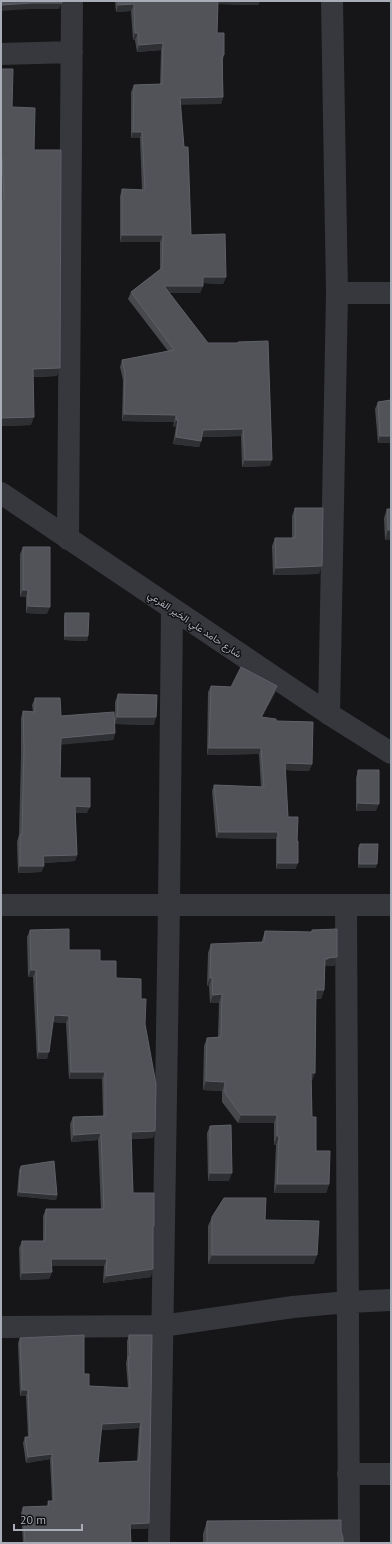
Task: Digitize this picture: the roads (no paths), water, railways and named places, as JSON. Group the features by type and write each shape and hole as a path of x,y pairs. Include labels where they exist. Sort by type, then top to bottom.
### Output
{"street":[{"path":"68,539 72,1"},
{"path":"329,714 337,293 332,1"},
{"path":"1,54 72,52"},
{"path":"337,293 391,293"},
{"name":"شارع حامد علي الخير الفرعي","path":"1,493 329,714 391,753"},
{"path":"159,1543 172,608"},
{"path":"1,905 391,905"},
{"path":"346,905 349,1543"},
{"path":"1,1327 162,1326 293,1307 391,1300"},
{"path":"348,1474 391,1474"}]}
